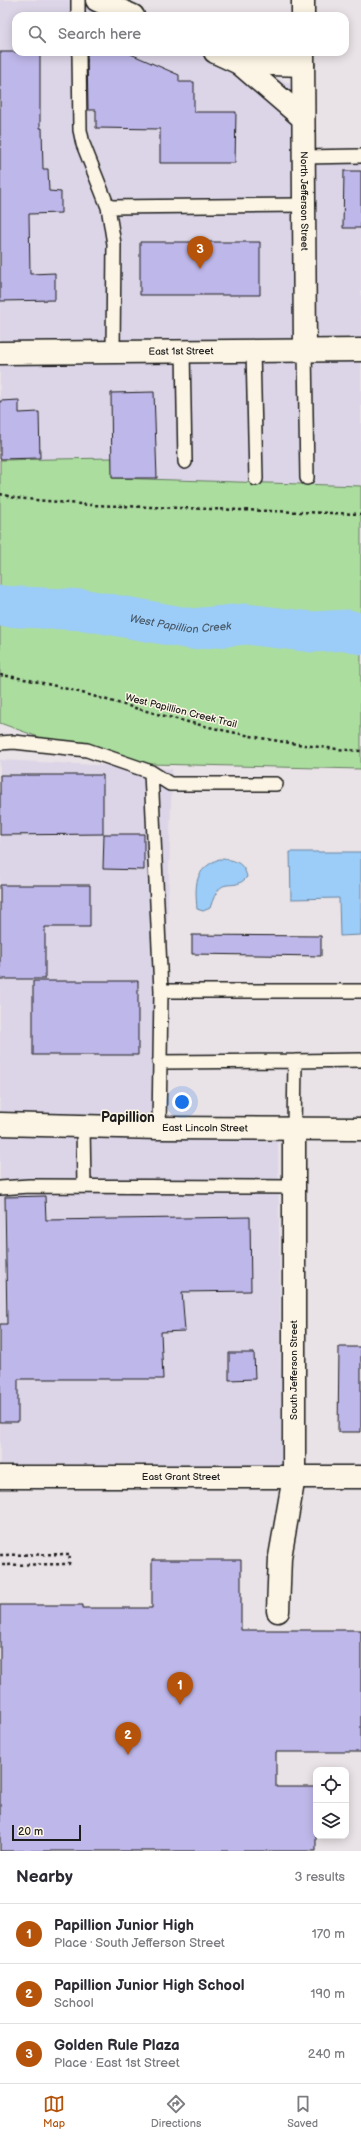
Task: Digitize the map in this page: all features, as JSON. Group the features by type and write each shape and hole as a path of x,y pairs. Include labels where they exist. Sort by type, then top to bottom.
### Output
{"street":[{"path":"98,0 124,12"},
{"path":"303,0 303,12"},
{"path":"225,56 239,62 303,118"},
{"path":"239,62 303,58"},
{"name":"North Jefferson Street","path":"303,58 305,350"},
{"name":"East 1st Street","path":"0,353 184,350 361,350"},
{"name":"East Lincoln Street","path":"0,1124 159,1128 361,1129"},
{"name":"South Jefferson Street","path":"278,1611 280,1557 294,1477 294,1128"},
{"name":"East Grant Street","path":"0,1477 361,1477"}],"lane":[{"path":"78,0 78,12"},
{"path":"79,56 80,130 83,144 108,207 114,244 113,351"},
{"path":"303,157 361,156"},
{"path":"108,207 303,205"},
{"path":"184,350 185,462"},
{"path":"253,350 256,479"},
{"path":"305,350 307,478"},
{"path":"0,743 14,742 87,750 151,772 170,784 276,784"},
{"path":"151,772 161,990 159,1128"},
{"path":"161,990 361,991"},
{"path":"159,1062 361,1060"},
{"path":"294,1128 295,1061"},
{"path":"83,1126 84,1186"},
{"path":"0,1188 84,1186 294,1187"}],"path":[{"path":"0,494 16,498 90,505 361,514"},
{"name":"West Papillion Creek Trail","path":"0,675 58,688 179,720 255,737 361,751"},
{"path":"0,1556 70,1554 69,1564 0,1565"}],"shaded area":[{"path":"0,0 69,0 100,12 12,12 12,56 217,56 291,84 296,155 361,157 361,488 0,481"},
{"path":"0,760 172,769 161,1139 278,1140 282,1465 0,1464"}],"green space":[{"path":"112,458 113,478 361,486 361,769 110,763 0,723 0,460"}],"water":[{"path":"290,852 361,852 361,935 340,936 339,898 291,899"},
{"path":"219,859 237,862 246,872 247,877 236,884 223,886 214,896 210,908 203,911 197,909 196,885 198,879 205,868"}],"building":[{"path":"0,52 12,52 12,56 40,56 40,128 42,128 43,169 48,169 49,191 61,192 61,213 29,214 30,274 55,273 55,300 0,301"},
{"path":"87,56 135,56 179,75 179,82 194,82 194,112 236,112 235,163 160,163 160,129 96,128 96,110 88,110"},
{"path":"344,171 361,171 361,228 343,228"},
{"path":"140,242 260,242 260,295 140,295"},
{"path":"154,392 157,478 112,478 111,393"},
{"path":"19,400 19,413 39,412 40,458 0,459 0,401"},
{"path":"0,775 103,775 103,834 0,835"},
{"path":"104,834 144,834 144,870 103,869"},
{"path":"0,885 90,885 90,927 45,927 45,979 0,979"},
{"path":"192,935 321,936 321,956 192,954"},
{"path":"33,981 138,981 138,1055 33,1055"},
{"path":"45,1196 46,1220 250,1217 251,1291 182,1292 185,1331 161,1332 163,1379 18,1379 18,1422 0,1422 0,1324 7,1324 5,1197"},
{"path":"339,1347 361,1347 361,1432 338,1432"},
{"path":"229,1353 254,1353 255,1379 229,1380"},
{"path":"152,1560 241,1560 241,1630 361,1630 361,1752 276,1752 276,1787 313,1787 313,1839 316,1839 316,1851 0,1851 0,1605 83,1605 83,1608 152,1608"}],"waterway":[{"name":"West Papillion Creek","path":"0,606 86,610 192,629 246,624 312,632 348,630 361,634"}],"place":[{"name":"Golden Rule Plaza","path":"200,269"},
{"name":"Papillion Junior High","path":"180,1705"},
{"name":"Papillion Junior High School","path":"128,1755"}],"district":[{"name":"Papillion","path":"128,1117"}]}
